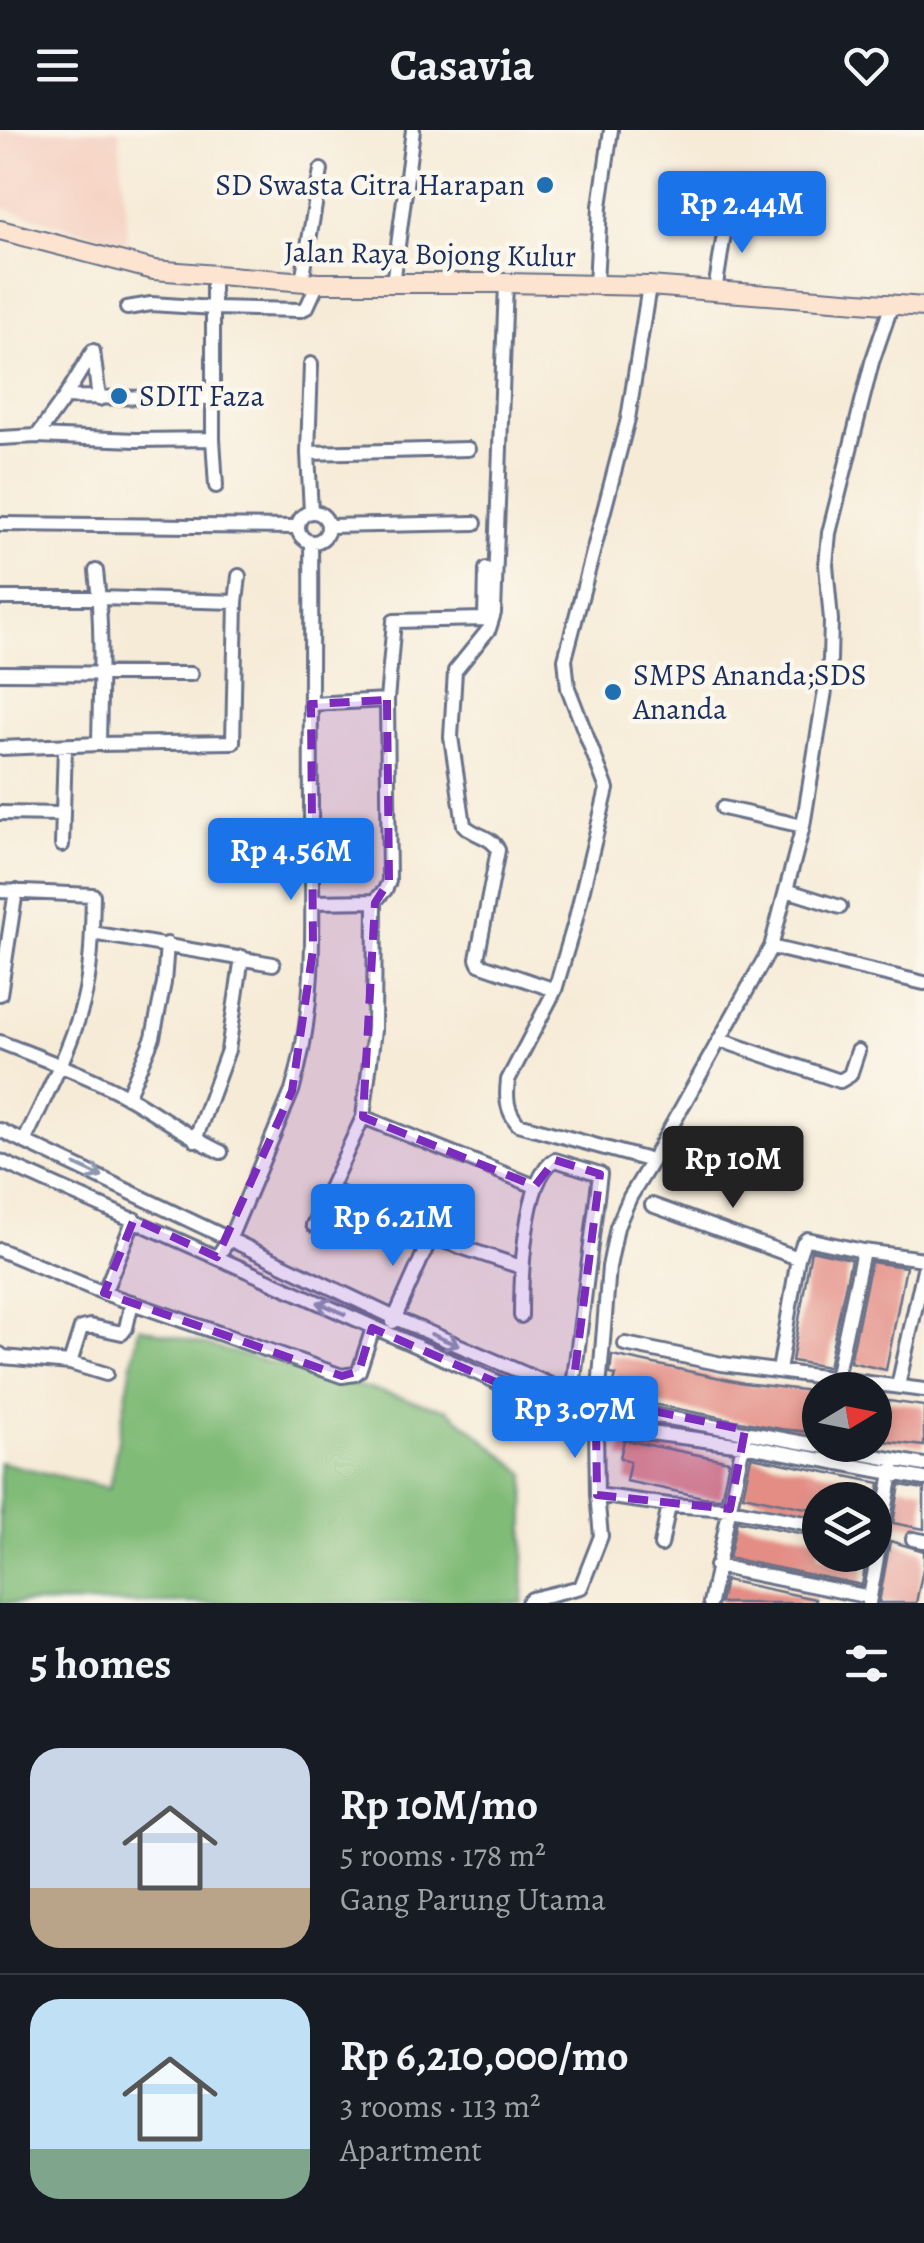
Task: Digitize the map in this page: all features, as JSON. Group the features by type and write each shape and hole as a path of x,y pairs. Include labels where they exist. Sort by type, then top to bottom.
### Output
{"main road":[{"name":"Jalan Raya Bojong Kulur","path":"0,230 154,270 213,275 310,282 649,286 924,308"}],"street":[{"path":"394,284 413,130"},
{"path":"596,285 600,206 610,130"},
{"path":"127,308 150,304 301,310 307,307 321,170"},
{"path":"715,291 727,215 750,218 756,188"},
{"path":"213,275 216,486"},
{"path":"506,283 494,613 488,629 456,667 451,736 464,825 494,842 498,850 478,964 555,990"},
{"path":"649,286 628,419 565,659 568,688 606,790 576,922 555,990 508,1080 506,1095 511,1116 518,1124 652,1161"},
{"path":"576,1603 601,1536 596,1426 609,1267 617,1227 630,1197 771,946 803,826 830,660 826,565 829,534 872,362 892,304"},
{"path":"37,436 93,352 100,399"},
{"path":"310,512 311,364"},
{"path":"65,398 212,398"},
{"path":"0,438 213,439"},
{"path":"308,453 468,449"},
{"path":"311,542 300,534 301,517 310,512 322,515 328,526"},
{"path":"328,526 475,523"},
{"path":"0,524 298,528"},
{"path":"311,542 323,538 328,526"},
{"path":"218,1257 280,1122 299,1067 312,967 311,542"},
{"path":"312,902 374,901 385,890 389,881 387,700 394,621 486,618 486,569"},
{"path":"96,571 100,598 99,744"},
{"path":"0,748 233,742 239,576"},
{"path":"0,598 236,602"},
{"path":"0,673 191,674"},
{"path":"311,704 387,700"},
{"path":"62,845 65,746"},
{"path":"723,808 803,826"},
{"path":"0,813 62,814"},
{"path":"786,890 840,907"},
{"path":"0,891 93,895 84,1001 25,1140"},
{"path":"0,994 16,891"},
{"path":"313,1225 364,1117 374,1030 374,901"},
{"path":"92,933 273,964"},
{"path":"127,1097 154,1036 168,944"},
{"path":"771,946 924,984"},
{"path":"194,1140 228,1050 242,957"},
{"path":"720,1040 840,1081 850,1075 858,1051"},
{"path":"0,1042 127,1097 194,1140 222,1152"},
{"path":"364,1117 535,1186"},
{"path":"0,1130 395,1318 598,1405 745,1430 893,1467 924,1479"},
{"path":"521,1316 522,1268 535,1186 554,1160 600,1174 572,1394"},
{"path":"0,1161 596,1426 893,1467 924,1465"},
{"path":"332,1189 432,1238 522,1268"},
{"path":"652,1205 798,1258"},
{"path":"104,1293 134,1219"},
{"path":"387,1334 432,1238"},
{"path":"780,1371 803,1242 807,1239 924,1259"},
{"path":"0,1250 104,1293 342,1376 359,1371 373,1328"},
{"path":"837,1372 863,1250"},
{"path":"898,1386 924,1269"},
{"path":"70,1363 82,1328 122,1333 132,1302"},
{"path":"626,1344 722,1364 802,1374"},
{"path":"1,1360 70,1363 106,1374"},
{"path":"892,1385 924,1390"},
{"path":"710,1603 745,1430"},
{"path":"890,1482 893,1467"},
{"path":"597,1494 730,1509 802,1523"},
{"path":"661,1545 669,1505"},
{"path":"716,1566 870,1600 874,1572"},
{"path":"528,1603 581,1586"}],"highlighted area":[{"path":"387,700 389,881 375,903 363,1117 535,1186 555,1160 600,1174 572,1394 745,1430 730,1509 597,1495 596,1426 372,1328 359,1371 342,1376 104,1293 134,1219 217,1257 292,1091 313,950 311,704"}],"shaded area":[{"path":"0,130 119,130 128,245 0,207"}],"green space":[{"path":"139,1327 448,1410 526,1474 523,1603 0,1603 0,1462 109,1488"}],"building":[{"path":"811,1250 851,1259 828,1367 792,1361"},
{"path":"871,1262 906,1267 886,1370 850,1362"},
{"path":"612,1355 744,1383 802,1390 802,1431 611,1396 616,1375 610,1374"},
{"path":"892,1401 924,1406 924,1446 892,1442"},
{"path":"624,1440 729,1461 721,1498 626,1481 630,1461 620,1458"},
{"path":"751,1457 875,1482 802,1482 802,1507 743,1495"},
{"path":"900,1485 924,1489 924,1529 893,1523"},
{"path":"737,1521 802,1534 802,1572 864,1572 862,1585 729,1558"},
{"path":"892,1542 924,1551 916,1603 879,1603 884,1572 892,1572"},
{"path":"725,1580 815,1599 815,1603 720,1603"}],"place":[{"name":"SD Swasta Citra Harapan","path":"545,185"},
{"name":"SDIT Faza","path":"119,396"},
{"name":"SMPS Ananda;SDS Ananda","path":"613,692"}]}
